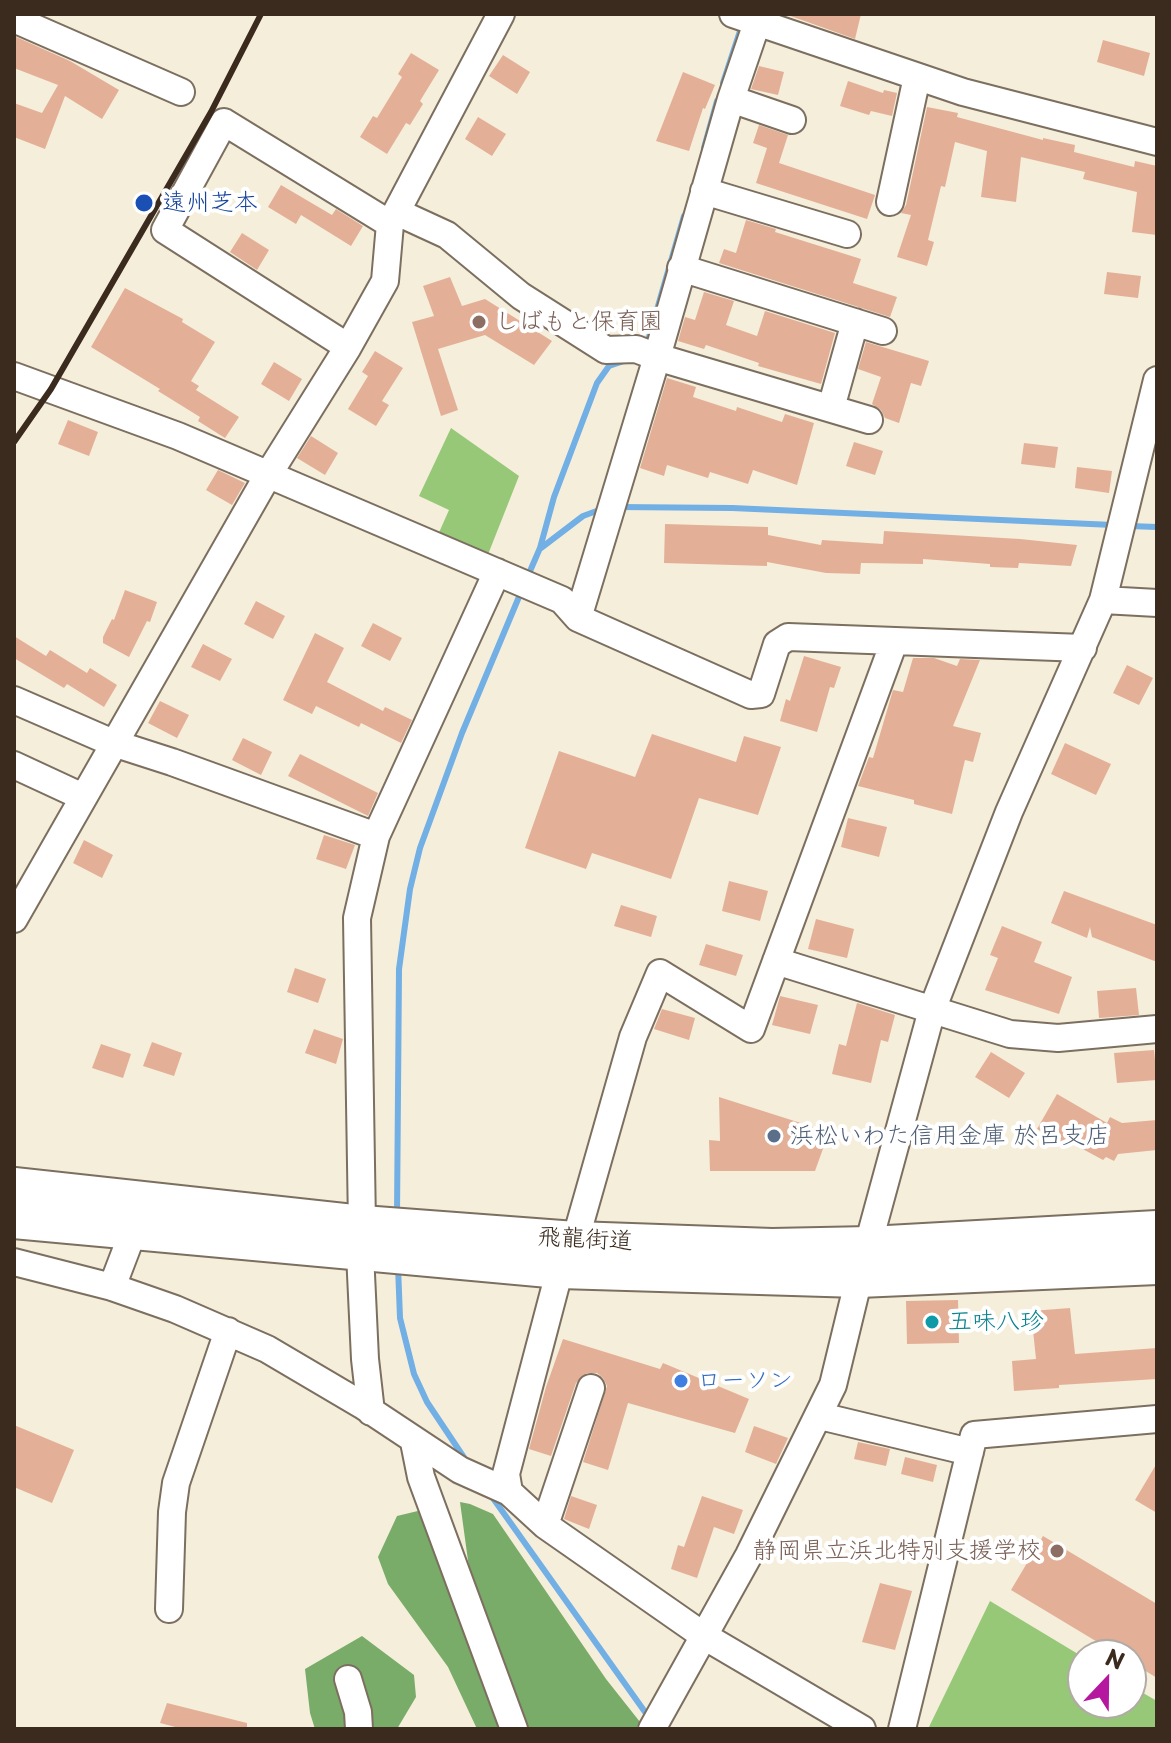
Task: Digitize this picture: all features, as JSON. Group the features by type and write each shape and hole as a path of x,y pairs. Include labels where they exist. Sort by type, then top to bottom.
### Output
{"highway":[{"name":"飛龍街道","path":"14,1187 385,1240"},
{"name":"飛龍街道","path":"14,1219 133,1232 385,1240 567,1255 1157,1265"},
{"name":"飛龍街道","path":"864,1262 1157,1230"}],"street":[{"path":"14,919 268,475 348,347 385,281 394,218 501,14"},
{"path":"578,618 608,522 649,354 681,268 731,99 747,17 963,92 1157,142"},
{"path":"14,19 181,92"},
{"path":"890,202 917,77"},
{"path":"731,99 792,120"},
{"path":"348,347 165,230 224,122 394,218 447,235 521,296 602,348 649,354 869,420"},
{"path":"704,191 847,234"},
{"path":"681,268 883,331"},
{"path":"831,408 855,322"},
{"path":"14,376 163,431 562,600 578,618 757,696 761,694 775,649 782,639 801,637 1083,648"},
{"path":"656,1722 820,1416 842,1355 932,1010 1009,812 1103,600 1157,380"},
{"path":"371,1412 365,1359 385,1240 357,918 376,836 501,574"},
{"path":"1103,600 1157,603"},
{"path":"505,1491 506,1474 567,1255 633,1037 660,973 751,1029 894,642"},
{"path":"14,700 113,743 376,836"},
{"path":"14,765 83,797"},
{"path":"776,961 1010,1034 1046,1037 1157,1029"},
{"path":"112,1287 133,1232"},
{"path":"14,1262 112,1287 228,1331 279,1355 460,1470 505,1491 545,1525 704,1636 862,1729"},
{"path":"169,1609 176,1483 228,1331"},
{"path":"545,1525 591,1388"},
{"path":"820,1416 970,1452"},
{"path":"902,1729 974,1435 1157,1419"},
{"path":"414,1442 421,1477 514,1729"},
{"path":"348,1679 358,1712 359,1729"}],"green space":[{"path":"451,428 519,476 487,557 437,537 449,510 419,496"},
{"path":"460,1502 493,1514 606,1679 640,1722 636,1729 525,1729 472,1590"},
{"path":"422,1510 510,1729 477,1729 448,1667 388,1584 378,1557 397,1516"},
{"path":"990,1601 1067,1647 1067,1719 1147,1719 1147,1695 1157,1701 1157,1729 928,1729"},
{"path":"362,1636 414,1675 416,1697 397,1729 315,1729 305,1669"}],"building":[{"path":"785,14 861,14 855,39"},
{"path":"14,36 70,61 119,90 102,119 65,96 45,149 14,137 14,103 42,113 58,85 14,68"},
{"path":"1103,40 1150,53 1144,76 1097,62"},
{"path":"411,53 439,70 410,125 406,123 387,154 360,137 373,116 377,118 402,77 398,74"},
{"path":"503,55 530,72 517,94 489,76"},
{"path":"759,66 784,72 778,95 751,89"},
{"path":"683,72 715,85 703,108 689,151 656,141"},
{"path":"848,81 883,93 884,90 897,93 892,116 871,111 869,115 840,106"},
{"path":"927,107 958,113 957,117 1043,140 1075,145 1074,152 1134,167 1135,161 1157,166 1157,235 1132,232 1137,192 1083,179 1085,172 1021,157 1016,202 981,197 987,151 955,142 928,240 934,242 927,266 897,257 911,215 901,213 906,205"},
{"path":"478,117 506,134 492,156 465,139"},
{"path":"759,125 788,135 779,163 875,195 867,219 756,183 767,148 753,143"},
{"path":"281,185 332,215 336,209 363,226 351,246 301,215 296,224 268,207"},
{"path":"746,220 861,259 853,283 897,297 890,317 719,263 724,249 736,253"},
{"path":"242,233 269,250 257,270 230,252"},
{"path":"1107,272 1141,276 1138,298 1104,294"},
{"name":"しばもと保育園","path":"450,277 462,306 485,299 552,341 534,365 485,335 438,349 458,410 441,416 412,322 434,316 423,286"},
{"path":"125,288 183,319 182,322 215,342 191,381 199,386 196,390 239,417 225,438 198,421 200,417 158,391 160,389 91,347"},
{"path":"704,292 734,301 726,325 757,336 765,311 835,333 821,384 758,366 759,363 706,345 704,349 678,341 685,317 695,320"},
{"path":"866,342 929,361 921,386 911,383 899,423 885,418 881,410 872,404 881,377 858,369"},
{"path":"375,351 403,368 382,401 389,405 376,426 348,409 368,376 362,372"},
{"path":"274,362 302,379 289,401 261,384"},
{"path":"667,378 696,387 693,397 736,411 737,407 782,422 785,414 814,423 797,485 753,470 748,484 710,472 708,478 667,465 664,476 640,468"},
{"path":"68,420 98,432 89,456 58,444"},
{"path":"311,436 338,453 325,475 297,458"},
{"path":"854,442 883,451 875,475 846,466"},
{"path":"1024,443 1058,447 1055,468 1021,464"},
{"path":"1077,467 1112,471 1109,493 1075,488"},
{"path":"218,470 245,483 232,505 206,490"},
{"path":"665,524 768,527 768,535 821,545 822,540 883,544 884,531 1077,545 1071,566 1019,563 1018,568 990,567 990,564 923,559 923,564 861,563 860,574 826,573 767,562 767,566 664,563"},
{"path":"125,590 157,602 150,622 147,621 129,657 103,643"},
{"path":"256,601 285,616 273,639 244,624"},
{"path":"373,623 402,638 390,661 361,646"},
{"path":"315,633 344,648 327,682 383,711 385,707 412,720 401,743 316,706 312,714 283,700"},
{"path":"14,636 46,656 50,650 87,673 90,668 117,685 104,707 67,684 64,688 14,658"},
{"path":"203,644 232,659 220,681 191,667"},
{"path":"804,656 841,667 834,688 830,687 817,732 780,721 786,699 790,701"},
{"path":"913,658 934,658 957,666 960,659 980,660 953,726 981,733 973,762 965,760 952,814 914,804 914,800 858,786 869,757 873,758 893,690 903,692"},
{"path":"1127,665 1153,678 1139,705 1113,693"},
{"path":"160,701 189,715 177,738 148,723"},
{"path":"652,734 736,762 744,736 781,747 758,815 699,798 671,879 592,853 586,869 525,848 559,751 635,777"},
{"path":"243,738 272,752 261,775 232,760"},
{"path":"1065,743 1111,764 1096,795 1051,774"},
{"path":"300,754 378,793 368,816 288,776"},
{"path":"848,818 887,827 879,857 841,847"},
{"path":"324,835 355,845 346,869 316,859"},
{"path":"84,840 113,855 102,878 73,863"},
{"path":"729,881 768,891 760,921 722,911"},
{"path":"1064,891 1157,925 1157,962 1092,937 1090,927 1087,938 1051,923"},
{"path":"621,905 657,916 651,937 614,926"},
{"path":"816,919 854,929 847,958 808,949"},
{"path":"1002,926 1042,942 1034,962 1072,977 1059,1014 985,990 998,958 990,955"},
{"path":"706,944 743,955 736,976 699,965"},
{"path":"295,968 326,979 318,1003 287,992"},
{"path":"1136,988 1139,1015 1099,1018 1097,991"},
{"path":"780,996 818,1005 810,1034 772,1025"},
{"path":"857,1003 895,1015 888,1042 881,1040 871,1083 832,1074 839,1044 846,1046"},
{"path":"662,1009 695,1018 689,1040 654,1029"},
{"path":"314,1029 343,1039 336,1064 305,1053"},
{"path":"152,1042 182,1053 174,1076 143,1066"},
{"path":"101,1044 131,1054 123,1078 92,1068"},
{"path":"1154,1050 1157,1080 1117,1083 1114,1053"},
{"path":"991,1052 1025,1073 1009,1098 975,1077"},
{"path":"1057,1094 1107,1123 1110,1117 1122,1123 1157,1120 1157,1150 1118,1154 1114,1161 1106,1157 1103,1160 1037,1129"},
{"name":"浜松いわた信用金庫 於呂支店","path":"719,1097 829,1132 815,1171 710,1171 709,1140 720,1141"},
{"name":"五味八珍","path":"958,1300 959,1343 907,1344 906,1301"},
{"path":"1070,1308 1075,1354 1157,1348 1157,1379 1014,1391 1012,1361 1036,1359 1031,1311"},
{"path":"563,1339 660,1369 663,1363 749,1399 735,1433 628,1403 608,1470 583,1462 607,1386 597,1373 587,1373 576,1383 551,1456 529,1449"},
{"path":"14,1425 74,1450 52,1503 14,1487"},
{"path":"754,1426 788,1438 776,1464 745,1452"},
{"path":"858,1442 890,1449 886,1466 854,1459"},
{"path":"905,1457 937,1465 933,1482 901,1474"},
{"path":"1157,1463 1157,1513 1135,1500"},
{"path":"571,1496 597,1505 589,1529 564,1519"},
{"path":"702,1496 743,1510 734,1534 714,1527 697,1578 671,1569 678,1545 684,1547"},
{"path":"1043,1536 1157,1604 1157,1678 1147,1672 1147,1639 1092,1639 1011,1590"},
{"path":"880,1583 912,1591 895,1650 862,1642"},
{"path":"167,1703 247,1723 247,1729 183,1729 160,1723"}],"waterway":[{"path":"723,83 742,25"},
{"path":"704,148 717,101"},
{"path":"647,344 684,216"},
{"path":"527,578 597,383 609,366 624,361"},
{"path":"617,507 732,508 1113,525"},
{"path":"541,548 583,516 602,509"},
{"path":"1129,526 1157,527"},
{"path":"397,1215 399,969 410,889 420,848 462,733 521,592"},
{"path":"398,1266 400,1318 414,1374 427,1402 467,1462"},
{"path":"490,1494 650,1719"}],"railway":[{"path":"14,442 51,389 211,112 261,14"}],"place":[{"name":"遠州芝本","path":"144,203"},
{"name":"しばもと保育園","path":"479,322"},
{"name":"浜松いわた信用金庫 於呂支店","path":"774,1136"},
{"name":"五味八珍","path":"932,1322"},
{"name":"ローソン","path":"681,1381"},
{"name":"静岡県立浜北特別支援学校","path":"1057,1551"}]}
